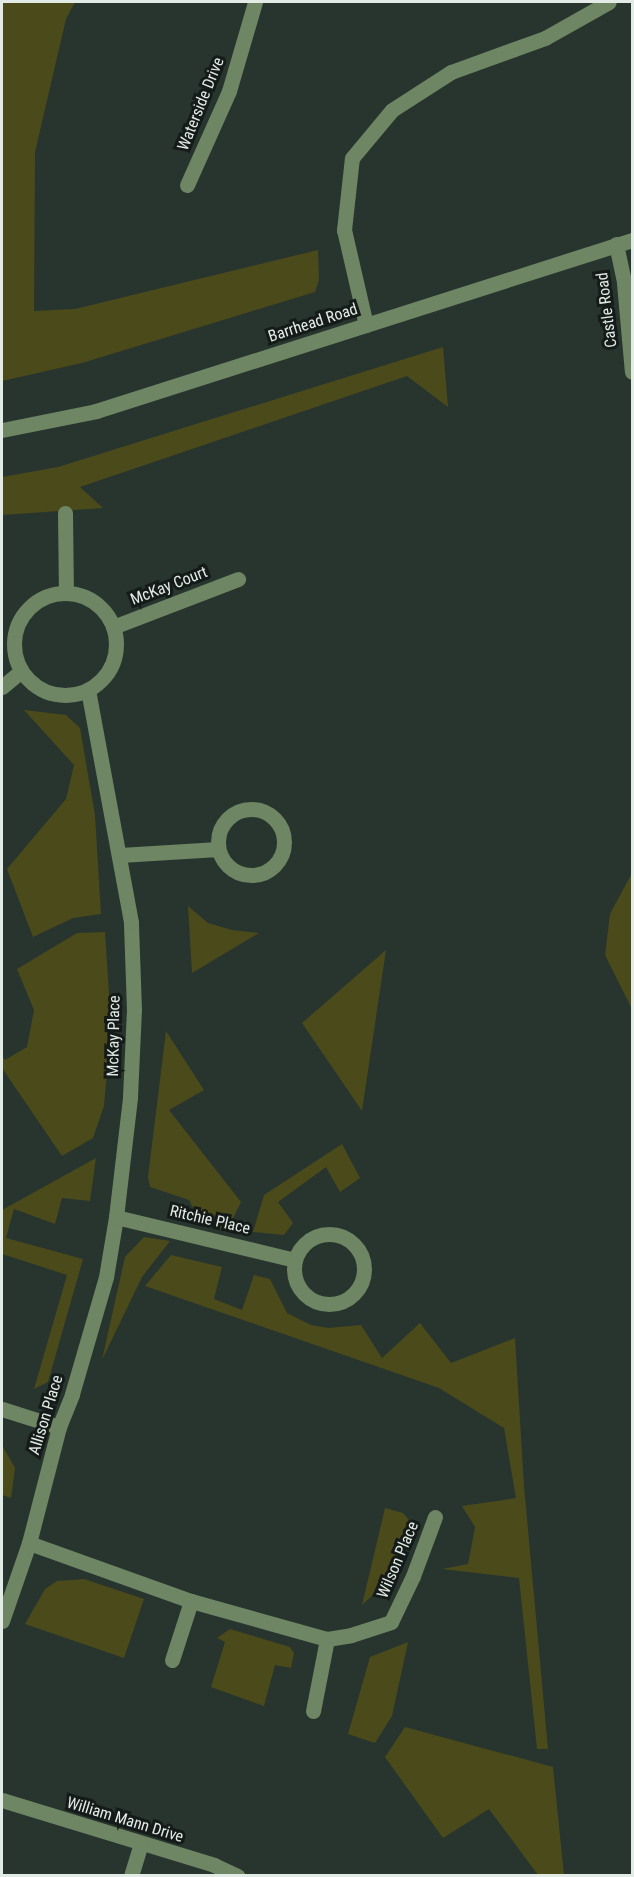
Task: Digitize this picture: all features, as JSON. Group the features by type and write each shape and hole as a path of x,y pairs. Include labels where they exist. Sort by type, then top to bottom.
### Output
{"street":[{"name":"Waterside Drive","path":"187,185 229,91 255,2"},
{"path":"366,325 344,230 352,158 392,110 451,72 545,38 609,2"},
{"name":"Barrhead Road","path":"2,430 96,411 633,240"},
{"name":"Castle Road","path":"616,244 624,283 633,372"},
{"path":"64,513 66,593"},
{"name":"McKay Court","path":"113,627 238,579"},
{"path":"66,593 81,596 95,603 106,614 113,627 116,641 115,656 109,670 88,690 73,695 58,695 43,691 30,682 21,671 15,656 14,641 17,626 25,612 36,602 66,593"},
{"path":"2,687 21,671"},
{"name":"McKay Place","path":"88,690 131,922 134,1010 130,1097 116,1217"},
{"path":"248,808 269,813 283,830 283,852 278,861 260,874 250,875 230,867 218,849 221,827 228,818 248,808"},
{"path":"120,855 218,849"},
{"name":"Ritchie Place","path":"116,1217 295,1260"},
{"name":"Allison Place","path":"2,1621 29,1543 59,1427 106,1277 116,1217"},
{"path":"331,1234 343,1236 360,1251 364,1261 362,1283 346,1300 324,1304 313,1300 297,1283 295,1260 308,1240 331,1234"},
{"path":"2,1409 59,1427"},
{"name":"Wilson Place","path":"29,1543 191,1601 327,1639 351,1635 391,1622 413,1576 435,1517"},
{"path":"171,1660 191,1601"},
{"path":"313,1711 327,1639"},
{"name":"William Mann Drive","path":"2,1800 238,1875"},
{"path":"131,1875 141,1844"}],"shaded area":[{"path":"2,2 75,2 66,19 35,152 34,311 75,309 318,250 319,280 315,292 82,363 2,381"},
{"path":"443,347 448,407 407,376 80,487 103,508 2,515 2,477 58,467"},
{"path":"24,710 66,715 80,728 95,815 101,914 73,918 33,937 7,869 66,799 74,765"},
{"path":"632,873 632,1009 605,955 610,914"},
{"path":"188,906 208,923 232,930 259,933 192,973"},
{"path":"105,932 111,1025 104,1106 93,1138 62,1156 2,1068 2,1056 5,1060 27,1047 34,1010 17,969 77,933"},
{"path":"386,950 362,1111 302,1023"},
{"path":"166,1031 204,1090 169,1110 241,1202 226,1233 195,1211 189,1200 150,1187 148,1177"},
{"path":"342,1144 360,1178 340,1192 326,1167 278,1202 293,1223 284,1235 253,1232 264,1195"},
{"path":"96,1158 90,1201 62,1198 55,1224 14,1209 6,1238 83,1259 48,1382 34,1389 67,1275 2,1254 2,1210"},
{"path":"144,1237 170,1241 142,1277 102,1360 125,1257"},
{"path":"171,1255 222,1267 214,1299 242,1310 254,1275 270,1279 287,1313 311,1325 328,1328 361,1325 382,1358 420,1323 451,1363 515,1338 524,1486 548,1749 537,1749 519,1578 442,1569 468,1564 475,1527 462,1506 516,1498 504,1428 439,1388 145,1286"},
{"path":"2,1445 15,1468 11,1498 2,1495"},
{"path":"385,1508 403,1513 410,1521 390,1579 362,1605"},
{"path":"84,1579 144,1599 124,1658 25,1624 45,1589 57,1581"},
{"path":"230,1629 290,1647 294,1653 291,1668 275,1665 264,1706 211,1687 225,1642 217,1638"},
{"path":"408,1642 392,1716 375,1743 348,1734 370,1657"},
{"path":"405,1727 553,1767 564,1875 538,1875 489,1809 443,1838 385,1757"}]}
